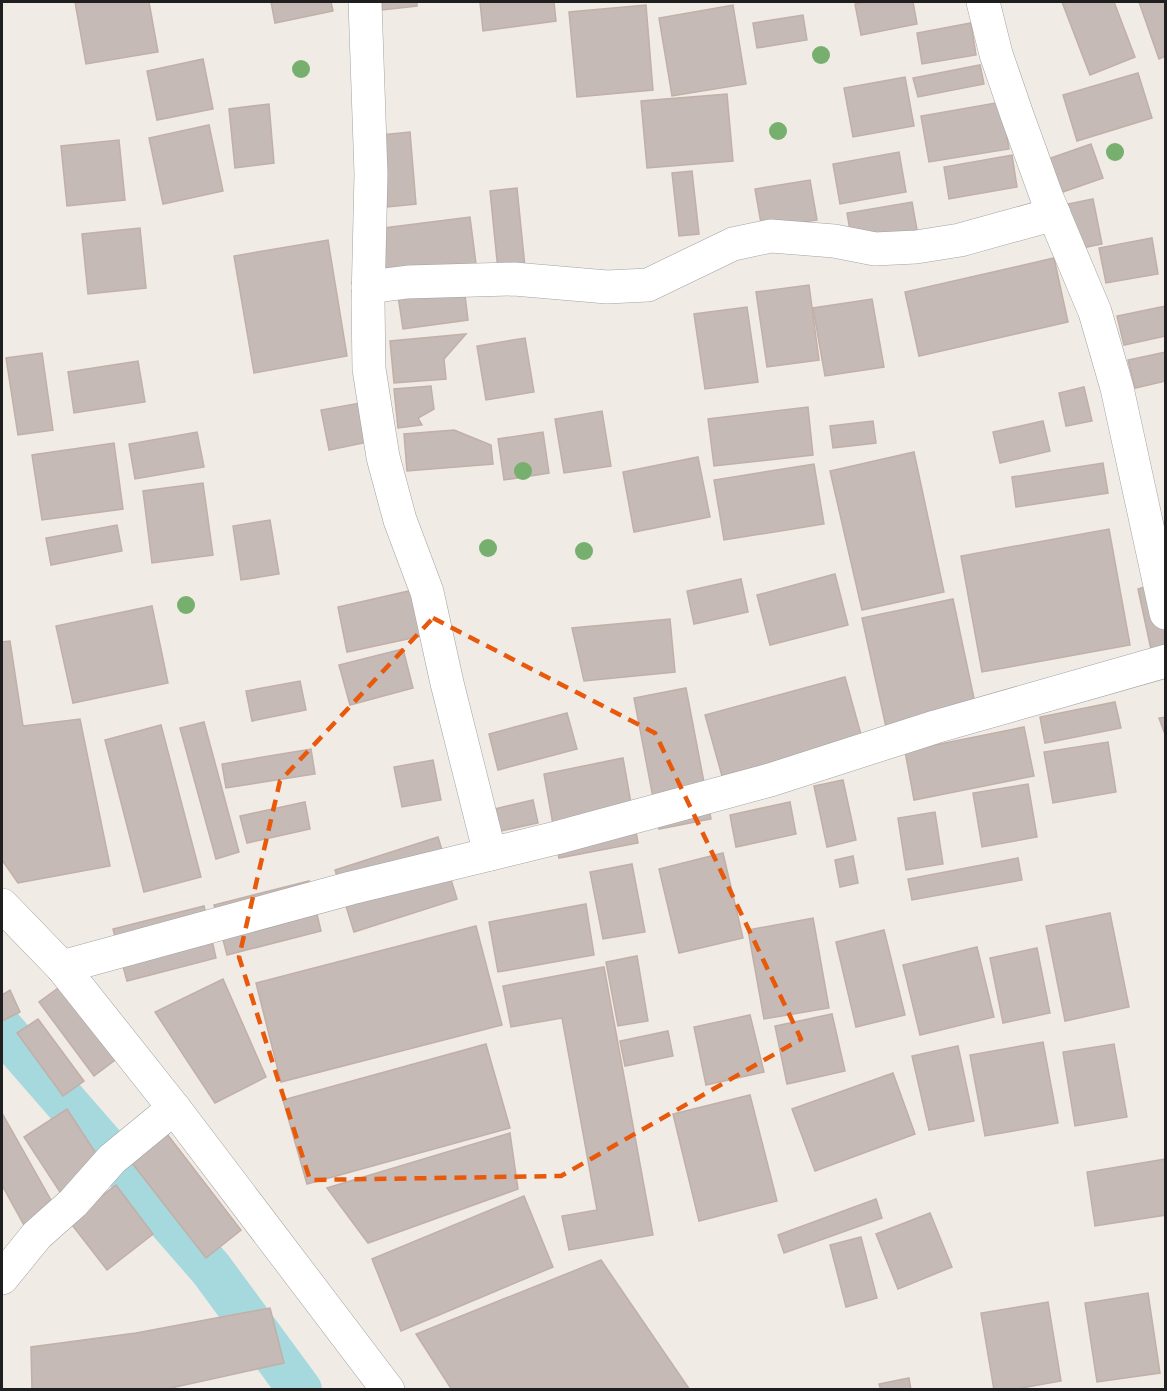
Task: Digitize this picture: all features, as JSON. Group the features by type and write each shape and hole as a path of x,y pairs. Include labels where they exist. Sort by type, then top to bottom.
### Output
{"street":[{"path":"365,2 371,174 368,287 369,369 383,457 400,520 427,592 447,683 490,854"},
{"path":"983,2 996,54 1047,198 1095,312 1117,388 1166,613"},
{"path":"368,287 408,282 514,279 608,287 648,285 733,244 771,236 834,241 874,249 916,247 960,240 1054,214"},
{"path":"62,967 351,888 556,838 770,780 935,727 1166,661"},
{"path":"2,905 62,967 174,1108 388,1389"},
{"path":"2,1278 37,1235 73,1203 112,1159 174,1108"}],"highlighted area":[{"path":"433,618 655,733 801,1039 561,1176 310,1180 239,957 280,781"}],"building":[{"path":"75,2 149,2 158,52 86,64"},
{"path":"271,2 331,2 333,11 275,23"},
{"path":"382,2 417,2 417,6 382,10"},
{"path":"480,2 554,2 556,21 483,31"},
{"path":"913,2 917,24 861,35 855,4"},
{"path":"1062,2 1114,2 1135,57 1090,75"},
{"path":"1139,2 1166,2 1166,56 1159,59"},
{"path":"646,5 653,90 577,97 569,12"},
{"path":"733,5 746,84 672,96 659,18"},
{"path":"803,15 807,40 757,48 753,23"},
{"path":"971,23 976,55 922,64 917,33"},
{"path":"203,59 213,109 157,120 147,71"},
{"path":"980,65 984,84 918,97 913,78"},
{"path":"1138,73 1152,118 1077,141 1063,95"},
{"path":"905,77 914,126 853,137 844,88"},
{"path":"727,94 733,161 647,168 641,101"},
{"path":"1001,102 1009,149 929,162 921,116"},
{"path":"269,104 274,163 235,168 229,109"},
{"path":"209,125 223,191 163,204 149,138"},
{"path":"410,132 416,204 387,207 381,135"},
{"path":"119,140 125,200 67,206 61,146"},
{"path":"1091,144 1103,178 1060,193 1048,159"},
{"path":"899,152 906,192 840,204 833,164"},
{"path":"1012,155 1017,187 949,199 944,167"},
{"path":"692,171 699,234 679,236 672,173"},
{"path":"810,180 817,220 762,229 755,189"},
{"path":"517,188 525,267 498,270 490,191"},
{"path":"1093,199 1102,244 1077,249 1068,204"},
{"path":"912,202 917,230 852,242 847,213"},
{"path":"470,217 476,264 383,277 376,229"},
{"path":"140,228 146,288 88,294 82,234"},
{"path":"1152,238 1158,274 1106,283 1099,248"},
{"path":"328,240 347,356 254,373 234,256"},
{"path":"1054,258 1068,322 919,356 905,292"},
{"path":"809,285 819,360 767,367 756,292"},
{"path":"464,287 468,320 403,329 398,296"},
{"path":"872,299 884,367 825,376 813,308"},
{"path":"1166,306 1166,336 1124,345 1117,316"},
{"path":"747,307 758,382 705,389 694,314"},
{"path":"466,334 444,359 446,379 394,383 390,341"},
{"path":"525,338 534,392 486,400 477,346"},
{"path":"1166,352 1166,381 1135,388 1128,360"},
{"path":"42,353 53,430 18,435 6,358"},
{"path":"138,361 145,402 74,413 68,372"},
{"path":"431,386 434,409 418,418 422,425 398,428 394,389"},
{"path":"1084,387 1092,421 1066,426 1059,393"},
{"path":"360,403 368,442 329,450 321,410"},
{"path":"808,407 813,455 714,466 708,419"},
{"path":"602,411 611,466 564,473 555,419"},
{"path":"873,421 876,443 833,448 830,426"},
{"path":"1043,421 1050,451 1000,463 993,432"},
{"path":"454,430 491,445 493,464 407,471 404,434"},
{"path":"197,432 204,467 135,479 129,444"},
{"path":"543,432 549,473 504,480 498,439"},
{"path":"114,443 123,509 42,520 32,455"},
{"path":"914,452 944,592 862,610 830,471"},
{"path":"698,457 710,517 634,532 623,472"},
{"path":"1103,463 1108,493 1016,507 1012,477"},
{"path":"814,464 824,524 724,540 714,480"},
{"path":"203,483 213,555 152,563 143,491"},
{"path":"270,520 279,574 241,580 233,526"},
{"path":"117,525 122,551 51,565 46,538"},
{"path":"1109,529 1130,645 982,672 961,556"},
{"path":"835,574 848,625 770,645 757,595"},
{"path":"741,579 748,612 694,624 687,591"},
{"path":"1166,580 1166,664 1155,668 1138,589"},
{"path":"413,590 422,636 347,652 338,607"},
{"path":"953,599 976,708 886,727 862,618"},
{"path":"152,606 168,683 73,703 56,626"},
{"path":"670,619 675,672 584,681 572,628"},
{"path":"10,641 23,726 80,719 110,866 18,883 2,860 2,642"},
{"path":"403,649 413,688 350,705 339,665"},
{"path":"845,677 862,738 722,776 705,715"},
{"path":"300,681 306,710 252,721 246,691"},
{"path":"686,688 711,819 659,829 634,698"},
{"path":"1115,702 1121,728 1045,743 1040,717"},
{"path":"567,713 577,749 498,770 489,734"},
{"path":"1166,717 1166,737 1159,718"},
{"path":"204,722 239,852 216,859 180,728"},
{"path":"161,725 201,877 144,892 105,740"},
{"path":"1024,727 1034,776 914,800 905,751"},
{"path":"1108,742 1116,792 1053,803 1044,752"},
{"path":"311,749 315,774 226,788 222,764"},
{"path":"623,758 638,843 559,858 544,774"},
{"path":"433,760 441,800 402,807 394,767"},
{"path":"843,780 856,840 827,847 814,786"},
{"path":"1028,784 1037,837 982,847 973,793"},
{"path":"533,800 538,823 491,833 486,811"},
{"path":"305,802 310,829 247,843 240,816"},
{"path":"790,802 796,834 736,847 730,815"},
{"path":"935,812 943,864 906,870 898,818"},
{"path":"438,837 457,899 354,932 335,870"},
{"path":"723,853 743,938 679,953 659,869"},
{"path":"853,856 858,883 840,887 835,860"},
{"path":"1018,858 1022,880 912,900 908,879"},
{"path":"632,864 645,932 603,939 590,872"},
{"path":"309,881 321,931 227,955 214,905"},
{"path":"586,904 594,955 498,972 489,922"},
{"path":"204,906 216,958 127,981 113,929"},
{"path":"1110,913 1129,1007 1065,1021 1046,926"},
{"path":"813,918 829,1008 764,1019 748,930"},
{"path":"476,926 502,1025 281,1082 256,983"},
{"path":"884,930 905,1015 856,1027 836,942"},
{"path":"977,947 994,1017 920,1035 903,965"},
{"path":"1037,948 1050,1013 1003,1023 990,958"},
{"path":"637,956 648,1021 618,1026 606,962"},
{"path":"604,967 653,1235 569,1250 562,1216 597,1210 562,1018 511,1027 503,986"},
{"path":"223,979 266,1077 215,1103 155,1012"},
{"path":"61,986 115,1060 94,1076 39,1002"},
{"path":"10,990 20,1012 2,1021 2,995"},
{"path":"832,1014 845,1071 787,1084 775,1026"},
{"path":"750,1015 764,1072 706,1085 694,1027"},
{"path":"38,1019 84,1081 63,1096 17,1033"},
{"path":"668,1031 673,1056 625,1066 620,1041"},
{"path":"1043,1042 1058,1123 985,1136 970,1055"},
{"path":"486,1044 510,1128 307,1184 283,1100"},
{"path":"1114,1044 1127,1117 1075,1126 1063,1052"},
{"path":"958,1046 974,1121 929,1130 912,1056"},
{"path":"893,1073 915,1134 815,1171 792,1109"},
{"path":"750,1095 777,1201 699,1221 673,1114"},
{"path":"67,1109 103,1164 60,1192 24,1137"},
{"path":"2,1113 56,1209 25,1227 2,1185"},
{"path":"164,1130 241,1230 206,1258 128,1158"},
{"path":"510,1133 518,1189 368,1243 327,1188"},
{"path":"1166,1159 1166,1215 1095,1226 1087,1172"},
{"path":"116,1185 153,1234 107,1270 69,1221"},
{"path":"524,1196 553,1267 401,1331 372,1259"},
{"path":"876,1199 882,1218 784,1253 778,1235"},
{"path":"930,1213 952,1267 898,1289 876,1234"},
{"path":"861,1237 877,1298 846,1307 830,1245"},
{"path":"601,1260 690,1390 452,1390 416,1334"},
{"path":"1148,1293 1160,1373 1097,1382 1085,1303"},
{"path":"1048,1302 1061,1381 1011,1390 994,1390 981,1313"},
{"path":"270,1308 284,1363 162,1390 32,1390 31,1347 136,1333"},
{"path":"909,1378 911,1390 881,1390 879,1384"}],"waterway":[{"path":"2,1029 211,1269 300,1390"}]}
